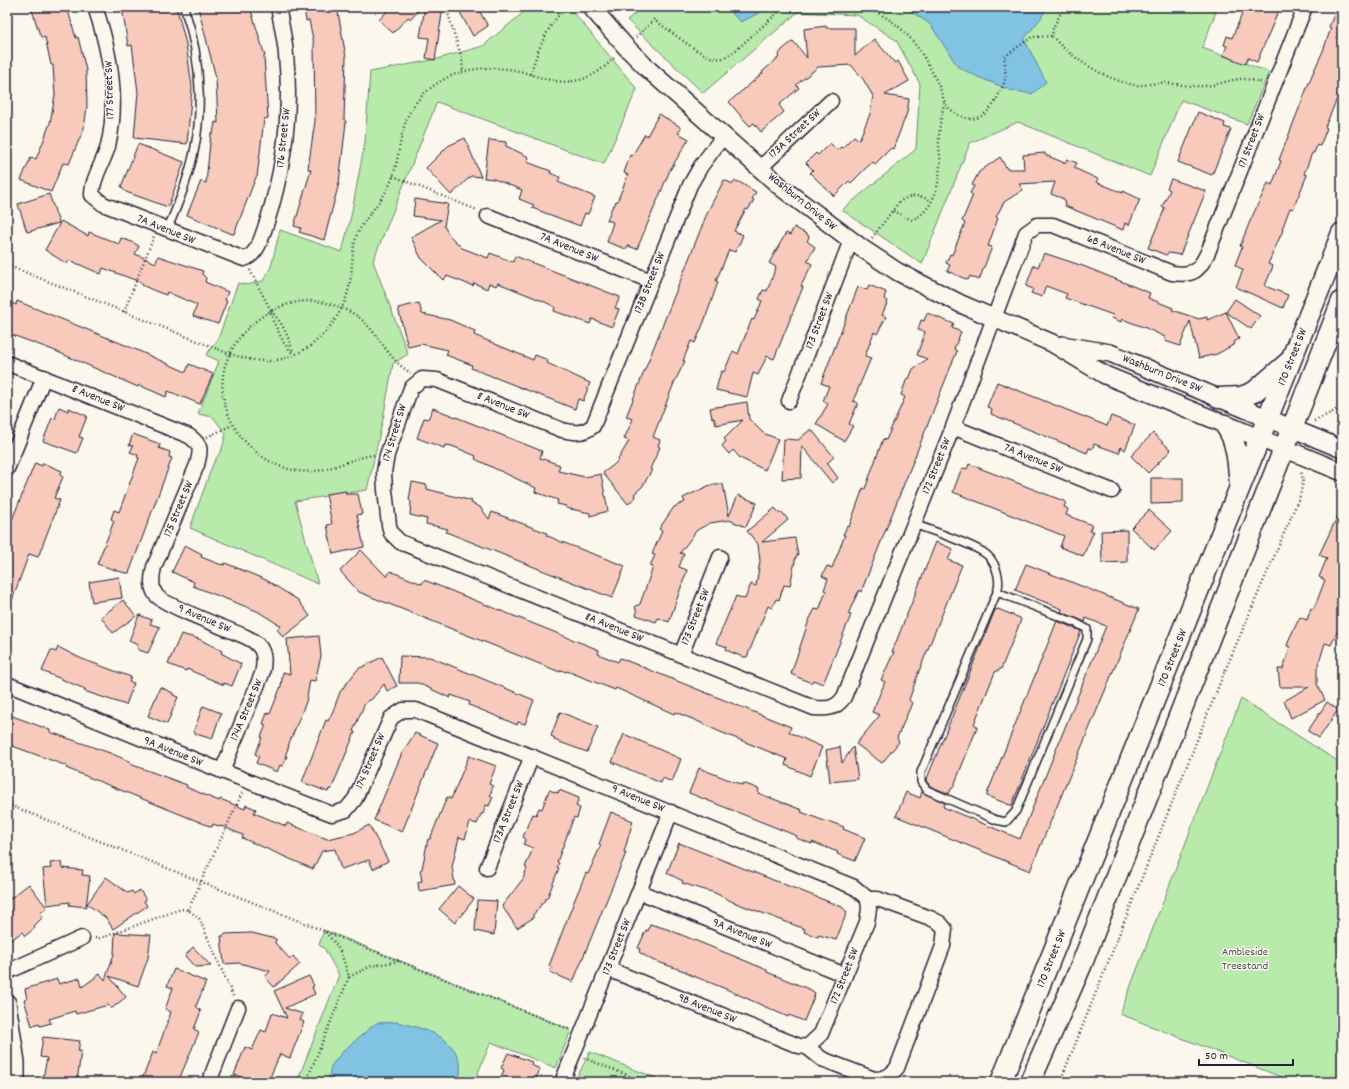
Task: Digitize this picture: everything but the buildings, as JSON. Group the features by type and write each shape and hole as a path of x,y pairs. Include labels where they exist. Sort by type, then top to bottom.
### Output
{"main road":[{"name":"170 Street SW","path":"1001,1082 1342,233"},
{"name":"170 Street SW","path":"1030,1082 1081,966 1342,301"},
{"path":"1219,398 1241,397 1254,392 1292,360"},
{"path":"1225,425 1229,430 1236,451 1240,487"}],"street":[{"name":"177 Street SW","path":"92,195 94,182 102,165 108,145 113,112 108,48 95,7"},
{"name":"176 Street SW","path":"244,259 252,255 261,239 274,198 284,150 288,91 286,55 278,7"},
{"name":"Washburn Drive SW","path":"591,7 626,47 649,70 782,188 857,245 929,288 993,318 1052,343 1105,375 1342,472"},
{"name":"171 Street SW","path":"1195,272 1208,252 1305,7"},
{"name":"173A Street SW","path":"760,168 831,101"},
{"name":"173B Street SW","path":"584,432 593,426 597,419 690,185 701,166 724,135"},
{"name":"7A Avenue SW","path":"92,195 103,204 244,259"},
{"name":"7A Avenue SW","path":"488,216 651,281"},
{"name":"6B Avenue SW","path":"1036,225 1053,225 1172,273 1189,274 1195,272"},
{"name":"172 Street SW","path":"834,707 844,697 954,427 1022,240 1026,233 1036,225"},
{"name":"173 Street SW","path":"789,401 857,245"},
{"name":"Washburn Drive SW","path":"1052,343 1110,353 1342,448"},
{"name":"8 Avenue SW","path":"7,362 193,439"},
{"path":"7,469 44,377"},
{"name":"8 Avenue SW","path":"422,380 438,380 562,430 584,432"},
{"name":"174 Street SW","path":"396,539 391,533 384,472 407,394 415,383 422,380"},
{"name":"7A Avenue SW","path":"954,427 1112,491"},
{"name":"175 Street SW","path":"152,585 154,567 197,465 200,449 193,439"},
{"name":"8A Avenue SW","path":"396,539 814,708 825,709 834,707"},
{"name":"173 Street SW","path":"681,655 720,557"},
{"name":"9 Avenue SW","path":"152,585 155,593 163,601 251,639 261,648"},
{"name":"174A Street SW","path":"222,771 262,674 265,664 261,648"},
{"name":"9A Avenue SW","path":"7,684 324,812 340,813"},
{"name":"174 Street SW","path":"340,813 346,810 355,799 386,724 396,714 403,710"},
{"name":"9 Avenue SW","path":"403,710 423,712 671,812 854,887 868,899"},
{"name":"173A Street SW","path":"487,868 532,756"},
{"name":"173 Street SW","path":"562,1082 640,892 671,812"},
{"name":"9A Avenue SW","path":"640,892 845,975"},
{"name":"172 Street SW","path":"807,1047 821,1034 867,922 869,909 868,899"},
{"path":"807,1047 822,1059 874,1079 883,1079 891,1076 897,1068 944,946 945,929 940,923 930,918 878,899 868,899"},
{"path":"7,972 82,938"},
{"name":"9B Avenue SW","path":"608,969 799,1046 807,1047"},
{"path":"7,1003 16,1062 16,1082"},
{"path":"209,1082 238,1008"}],"lane":[{"path":"163,228 187,181 199,119 196,54 190,24 184,7"},
{"path":"914,524 984,552 994,562 1000,585 997,592 921,772 921,782 927,790 996,820 1006,822 1016,812 1087,639 1087,629 1076,623 997,592"}],"path":[{"path":"446,7 462,59 463,71"},
{"path":"530,74 543,41 551,26 567,7"},
{"path":"638,35 654,20 707,56 721,58 728,56 736,50 784,7"},
{"path":"864,7 886,17 903,30 916,44 940,86 944,102 939,137 939,177 932,201 924,213 912,220 893,211"},
{"path":"1052,36 1053,28 1064,7"},
{"path":"944,102 957,114 974,118 987,114 996,101 1006,79 1004,56 1032,37 1052,36 1067,52 1074,57 1124,82 1136,85 1164,83 1202,86 1238,78 1273,87"},
{"path":"7,264 230,354 266,361 294,354 315,343 330,327 341,308 350,283 353,249 357,236 370,213 387,190 393,176 402,135 414,105 424,94 451,75 463,71 495,67 561,82 578,80 593,76 617,55"},
{"path":"393,176 466,204 488,216"},
{"path":"857,245 893,211 899,202 912,196 926,198 932,201"},
{"path":"124,312 163,228"},
{"path":"244,259 271,311 273,321 284,343 294,354"},
{"path":"388,455 358,457 324,470 299,471 289,469 268,460 257,453 232,425 224,388 226,364 230,354 251,326 264,314 282,306 316,301 341,308 359,317 398,364 422,380"},
{"path":"271,311 280,320 294,354"},
{"path":"1314,421 1335,411 1342,401"},
{"path":"193,439 232,425"},
{"path":"1060,1082 1224,672 1300,496 1302,482 1301,470"},
{"path":"188,910 247,782"},
{"path":"7,804 571,1030"},
{"path":"82,938 102,938 181,909 188,910 199,918 238,1008"},
{"path":"324,930 341,952 349,978"},
{"path":"306,1082 349,978 371,966 400,961"},
{"path":"583,1057 645,1082"}],"green space":[{"path":"530,7 569,7 637,89 604,164 437,102 373,261 408,354 393,364 383,419 367,490 295,501 318,584 190,528 213,464 222,449 226,434 213,417 198,414 219,361 206,355 218,339 238,283 247,285 263,281 271,267 280,230 342,252 351,216 365,142 370,72 437,59 483,46"},
{"path":"643,7 1218,7 1202,48 1269,72 1247,124 1181,100 1150,176 1018,122 970,143 922,264 842,210 916,149 920,84 896,40 857,15 798,12 703,93 627,20"},
{"name":"Ambleside Treestand","path":"1241,699 1342,764 1342,1082 1294,1082 1120,1014"},
{"path":"324,930 571,1030 556,1068 491,1042 474,1082 297,1082 339,975 324,948 319,945"},
{"path":"590,1052 666,1082 584,1082 576,1079"}],"water":[{"path":"727,7 771,7 741,22 728,10"},
{"path":"904,7 1047,7 1041,18 1024,39 1046,82 1032,94 1010,90 958,67 930,24"},
{"path":"398,1022 425,1030 442,1038 449,1044 455,1051 460,1062 459,1082 328,1082 331,1066 343,1051 376,1023"}]}
